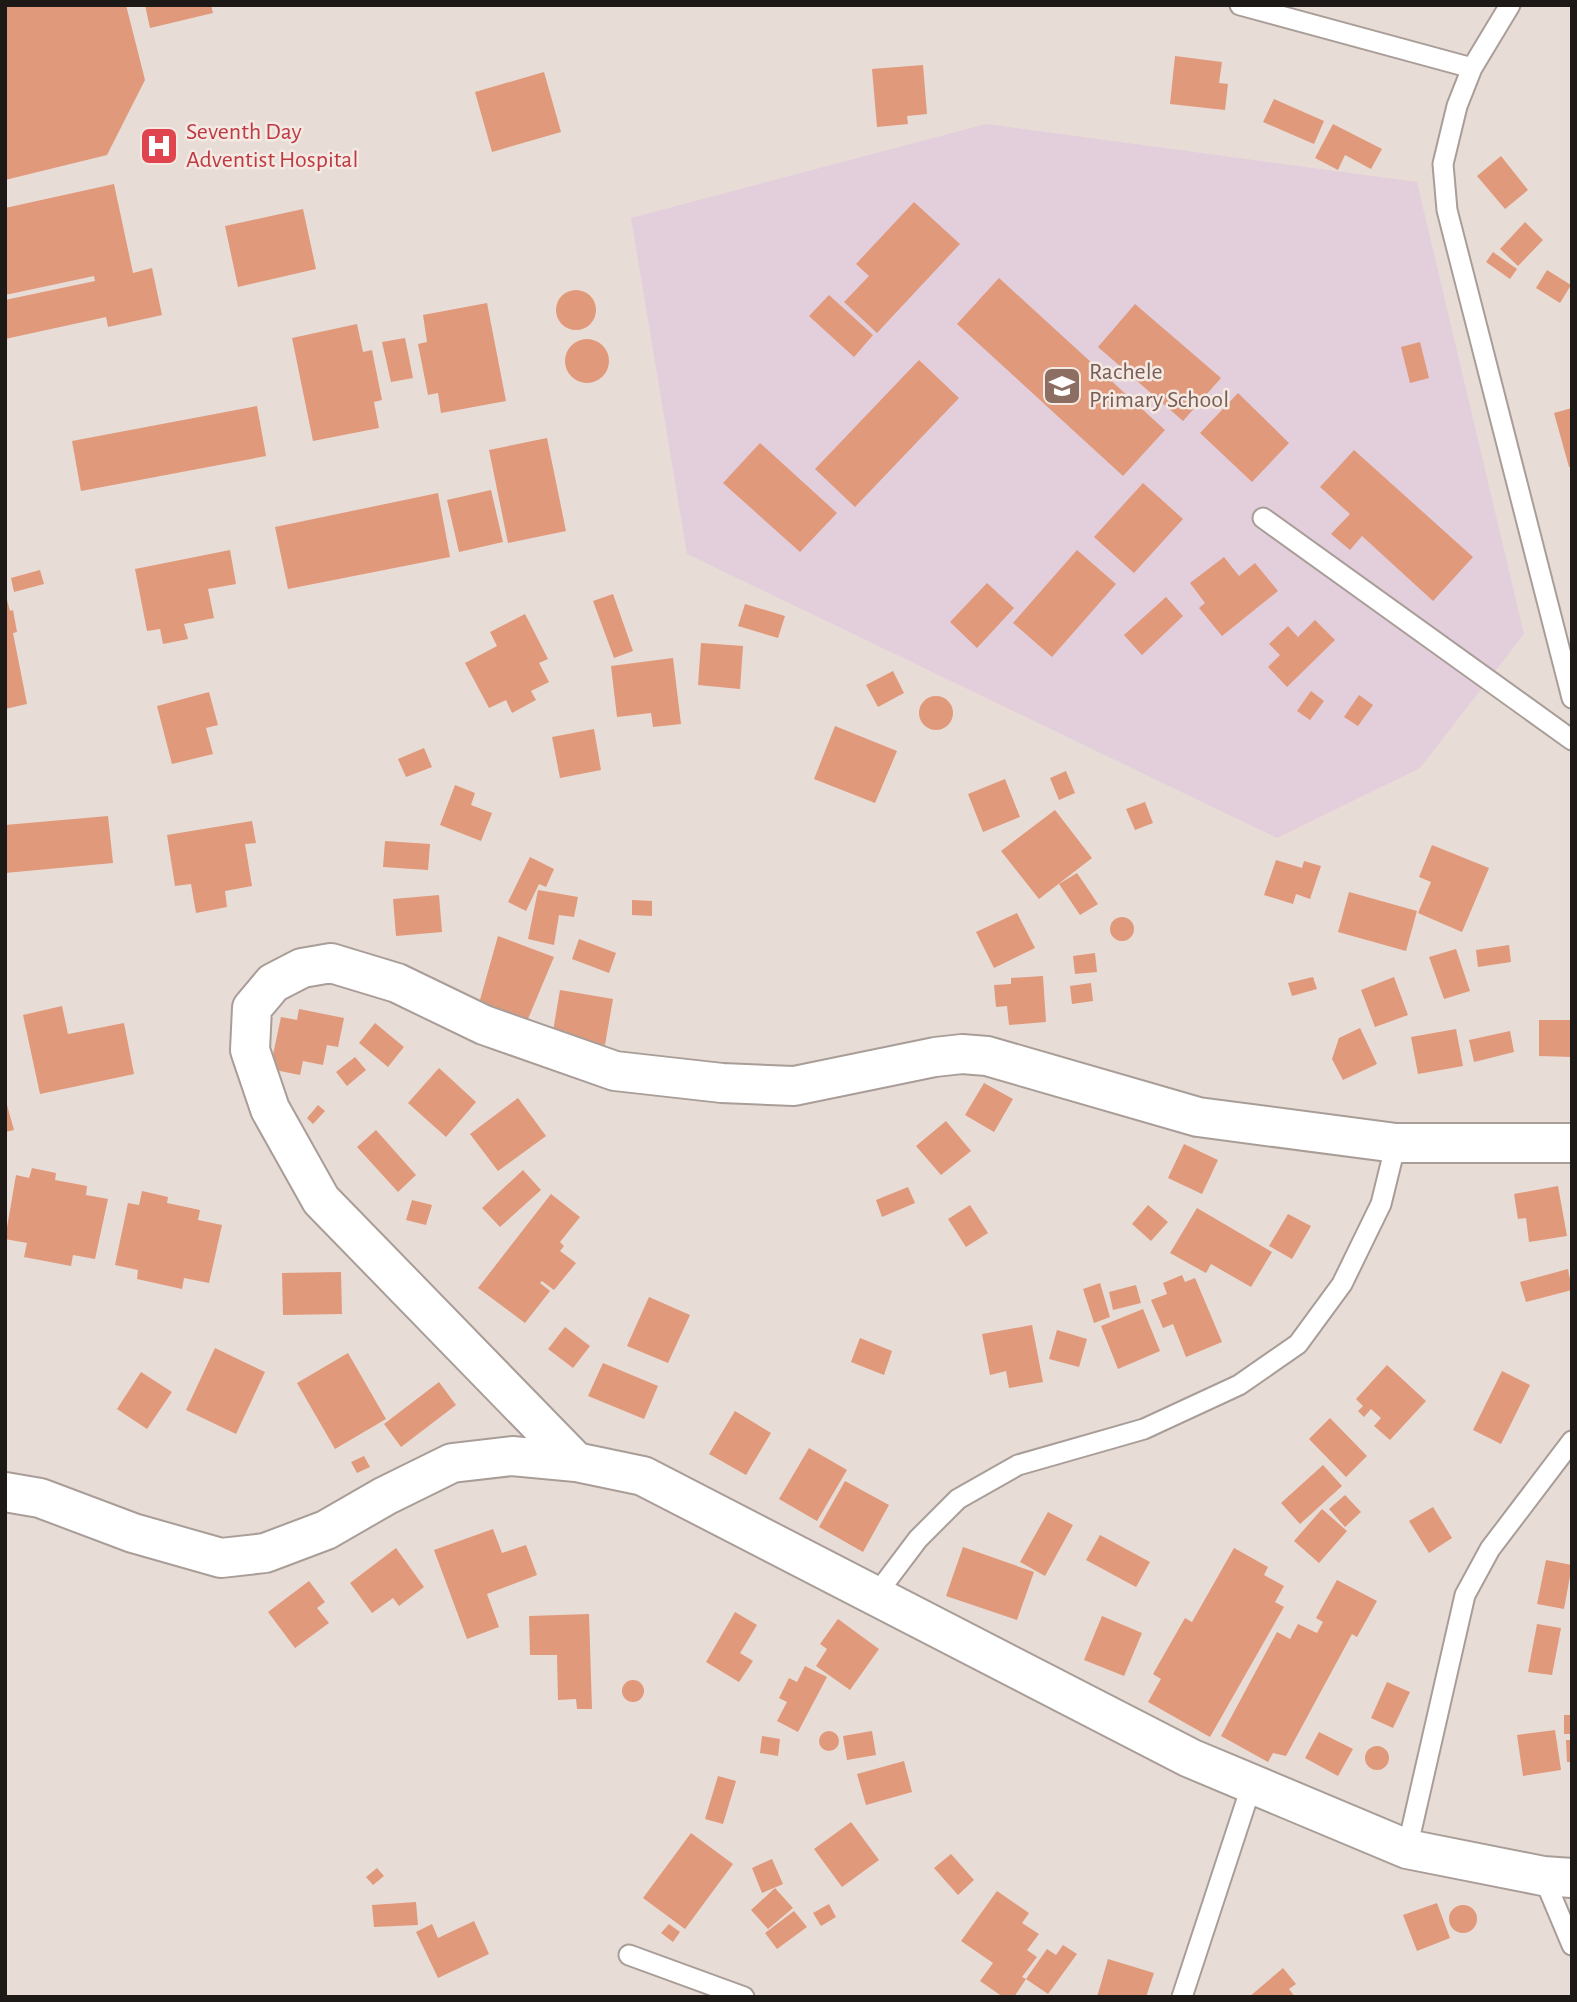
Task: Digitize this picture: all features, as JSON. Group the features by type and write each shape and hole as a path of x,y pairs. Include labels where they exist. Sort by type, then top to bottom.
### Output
{"street":[{"path":"576,1462 321,1199 270,1109 250,1050 253,1008 273,983 302,968 331,963 397,983 484,1025 615,1071 722,1083 794,1086 935,1057 962,1054 988,1056 1198,1117 1396,1143 1572,1143"},
{"path":"5,1492 40,1498 132,1533 221,1558 265,1553 327,1530 385,1496 452,1463 512,1455 576,1462 643,1476 1190,1758 1407,1849 1558,1877"}],"lane":[{"path":"1240,5 1472,68"},
{"path":"1510,5 1472,68 1457,106 1443,164 1447,210 1572,698"},
{"path":"1263,518 1572,740"},
{"path":"875,1596 918,1539 958,1499 1018,1465 1144,1429 1239,1385 1298,1344 1342,1284 1381,1204 1396,1143"},
{"path":"1407,1849 1465,1595 1490,1549 1572,1441"},
{"path":"1182,1997 1252,1784"},
{"path":"1558,1877 1572,1945"},
{"path":"629,1955 744,1997"}],"shaded area":[{"name":"Rachele Primary School","path":"986,124 1417,182 1524,634 1420,768 1277,838 687,554 631,218"}],"building":[{"path":"5,5 126,5 145,80 107,155 5,180"},
{"path":"145,5 211,5 213,13 150,28"},
{"path":"1175,56 1222,62 1219,83 1228,84 1225,110 1170,104"},
{"path":"923,65 927,114 907,116 908,124 877,127 872,69"},
{"path":"544,72 561,132 492,152 475,92"},
{"path":"1274,99 1324,121 1314,144 1263,122"},
{"path":"1333,124 1382,149 1371,169 1345,155 1338,170 1315,158"},
{"path":"1501,156 1528,190 1505,209 1477,176"},
{"path":"114,184 133,273 152,268 162,315 108,327 106,317 5,339 5,300 95,281 94,276 5,295 5,208"},
{"path":"914,202 960,244 877,333 844,302 869,276 856,264"},
{"path":"303,209 316,269 238,287 225,226"},
{"path":"1525,222 1543,240 1518,266 1500,249"},
{"path":"1493,252 1517,269 1510,279 1486,262"},
{"path":"1547,270 1571,285 1560,303 1536,288"},
{"path":"999,278 1165,430 1123,476 957,324"},
{"path":"576,290 590,296 596,310 590,324 576,330 562,324 556,310 562,296"},
{"path":"829,295 873,335 854,357 809,316"},
{"path":"487,303 506,401 441,413 438,393 428,395 418,344 427,342 423,315"},
{"path":"1135,304 1221,378 1183,421 1098,347"},
{"path":"357,324 363,352 372,350 382,400 374,402 379,428 313,441 292,338"},
{"path":"405,338 413,378 391,382 382,342"},
{"path":"587,339 596,340 603,345 608,352 608,370 603,377 596,382 587,383 578,382 571,377 566,370 565,361 566,352 571,345 578,340"},
{"path":"1420,342 1429,378 1410,383 1401,347"},
{"path":"919,360 959,398 855,507 815,469"},
{"path":"1238,393 1289,443 1252,482 1200,433"},
{"path":"257,406 266,456 81,491 72,441"},
{"path":"1572,408 1572,466 1569,467 1554,413"},
{"path":"547,438 566,531 508,543 489,450"},
{"path":"760,443 837,513 800,552 723,483"},
{"path":"1354,450 1473,557 1433,601 1362,536 1350,550 1331,534 1350,514 1320,487"},
{"path":"1143,483 1183,519 1134,573 1094,537"},
{"path":"491,490 503,542 459,552 447,500"},
{"path":"438,493 450,557 288,589 275,527"},
{"path":"230,550 236,584 208,589 214,618 184,624 188,639 163,644 160,629 147,631 135,569"},
{"path":"1077,550 1116,584 1052,657 1013,623"},
{"path":"1224,557 1239,576 1255,563 1278,591 1222,636 1199,608 1205,603 1190,583"},
{"path":"40,570 44,584 14,592 11,578"},
{"path":"987,583 1014,608 977,648 950,622"},
{"path":"5,592 10,611 13,610 17,632 13,633 27,704 5,709"},
{"path":"613,594 633,651 614,658 593,601"},
{"path":"1166,597 1183,616 1142,655 1124,635"},
{"path":"745,604 785,616 778,638 738,626"},
{"path":"525,614 548,659 539,663 549,682 531,691 536,700 512,713 506,700 489,708 465,663 497,646 490,632"},
{"path":"1315,620 1335,640 1287,687 1268,667 1280,655 1269,644 1288,626 1298,637"},
{"path":"701,643 743,646 740,689 698,685"},
{"path":"673,658 681,724 653,727 651,713 617,717 611,666"},
{"path":"893,671 904,693 878,707 866,685"},
{"path":"1311,691 1324,701 1310,720 1297,711"},
{"path":"209,692 218,725 206,728 213,754 172,764 157,706"},
{"path":"1359,695 1373,705 1358,726 1344,717"},
{"path":"936,696 948,701 953,713 948,725 936,730 924,725 919,713 924,701"},
{"path":"835,726 897,751 875,803 814,779"},
{"path":"594,729 601,770 560,778 552,737"},
{"path":"424,748 432,767 406,777 398,759"},
{"path":"1066,771 1075,793 1059,800 1050,778"},
{"path":"1005,779 1020,817 983,832 968,794"},
{"path":"455,785 475,793 471,805 492,813 481,841 440,825"},
{"path":"1145,802 1153,823 1135,830 1126,809"},
{"path":"1055,810 1092,858 1039,899 1001,851"},
{"path":"108,816 113,863 5,873 5,825"},
{"path":"252,821 256,843 245,844 252,886 225,891 227,907 196,913 191,884 175,886 167,835"},
{"path":"385,841 430,844 428,870 383,867"},
{"path":"1432,845 1489,868 1462,932 1418,913 1431,882 1419,877"},
{"path":"530,857 554,869 546,887 539,884 526,911 508,902"},
{"path":"1276,860 1302,868 1304,861 1321,866 1310,899 1296,894 1293,904 1264,895"},
{"path":"1077,873 1098,904 1080,915 1059,884"},
{"path":"538,890 578,897 574,917 559,915 554,945 528,939"},
{"path":"1349,892 1417,911 1406,951 1338,932"},
{"path":"439,895 442,932 396,936 393,899"},
{"path":"632,900 652,901 652,916 632,915"},
{"path":"1017,913 1035,948 994,968 976,932"},
{"path":"1122,917 1130,921 1134,929 1130,937 1122,941 1114,937 1110,929 1114,921"},
{"path":"498,936 554,957 525,1026 478,1007"},
{"path":"579,939 616,953 609,973 572,959"},
{"path":"1509,945 1511,962 1478,967 1476,950"},
{"path":"1456,949 1470,991 1444,999 1429,957"},
{"path":"1095,953 1097,972 1075,974 1073,956"},
{"path":"1043,976 1046,1022 1009,1025 1007,1006 996,1007 994,985 1011,984 1011,978"},
{"path":"1313,977 1317,989 1292,996 1288,983"},
{"path":"1394,977 1408,1015 1375,1027 1361,990"},
{"path":"1091,983 1093,1001 1072,1004 1070,986"},
{"path":"560,990 613,999 605,1045 552,1037"},
{"path":"62,1006 68,1034 124,1023 134,1074 40,1094 23,1015"},
{"path":"299,1009 344,1018 338,1047 327,1045 323,1065 303,1061 300,1075 270,1069 281,1017 297,1020"},
{"path":"1539,1020 1572,1020 1572,1057 1539,1056"},
{"path":"375,1023 404,1047 388,1067 359,1043"},
{"path":"1360,1028 1377,1064 1343,1080 1332,1059 1339,1038"},
{"path":"1456,1029 1463,1066 1418,1074 1411,1037"},
{"path":"1510,1031 1514,1052 1474,1062 1469,1040"},
{"path":"355,1057 366,1070 347,1086 336,1072"},
{"path":"439,1068 476,1102 446,1137 408,1103"},
{"path":"984,1083 1013,1099 994,1132 965,1115"},
{"path":"5,1098 14,1130 5,1132"},
{"path":"518,1098 546,1136 498,1171 470,1134"},
{"path":"318,1105 325,1111 313,1124 307,1118"},
{"path":"946,1121 971,1151 941,1175 916,1146"},
{"path":"376,1130 416,1175 398,1192 357,1147"},
{"path":"1184,1144 1218,1160 1202,1194 1168,1178"},
{"path":"32,1168 56,1173 55,1180 87,1186 86,1195 108,1199 95,1259 73,1255 71,1266 24,1257 27,1243 5,1239 16,1175 29,1178"},
{"path":"523,1170 541,1190 500,1227 482,1208"},
{"path":"1558,1186 1567,1236 1529,1242 1526,1218 1518,1219 1514,1194"},
{"path":"908,1187 915,1203 882,1217 876,1200"},
{"path":"142,1191 168,1197 167,1203 200,1210 198,1220 222,1225 209,1283 184,1278 182,1289 137,1279 138,1270 115,1265 128,1203 139,1205"},
{"path":"551,1194 580,1217 560,1242 564,1246 560,1251 576,1263 554,1290 542,1281 540,1283 550,1291 525,1323 478,1288"},
{"path":"412,1200 432,1205 426,1225 406,1220"},
{"path":"970,1205 988,1233 966,1247 948,1219"},
{"path":"1148,1205 1168,1222 1151,1241 1132,1224"},
{"path":"1197,1208 1272,1252 1251,1287 1211,1264 1206,1273 1170,1253"},
{"path":"1288,1214 1311,1226 1292,1259 1269,1246"},
{"path":"1568,1269 1572,1290 1526,1302 1520,1282"},
{"path":"341,1272 342,1314 283,1315 282,1273"},
{"path":"1182,1275 1185,1282 1195,1278 1222,1342 1186,1357 1173,1324 1163,1328 1151,1300 1167,1294 1163,1283"},
{"path":"1100,1283 1110,1317 1094,1323 1083,1289"},
{"path":"1136,1285 1141,1303 1113,1310 1109,1292"},
{"path":"649,1297 690,1315 668,1363 627,1346"},
{"path":"1143,1309 1160,1351 1118,1369 1101,1326"},
{"path":"1032,1325 1043,1382 1009,1388 1006,1371 990,1375 982,1334"},
{"path":"565,1327 590,1346 573,1368 548,1349"},
{"path":"1057,1330 1087,1339 1079,1367 1049,1359"},
{"path":"860,1338 892,1351 884,1375 851,1362"},
{"path":"215,1348 265,1372 236,1434 186,1410"},
{"path":"348,1353 386,1419 335,1449 297,1383"},
{"path":"603,1363 658,1386 644,1419 588,1396"},
{"path":"1387,1365 1426,1401 1390,1440 1374,1426 1381,1418 1371,1409 1364,1417 1358,1411 1363,1406 1356,1399"},
{"path":"1502,1371 1530,1385 1501,1444 1473,1430"},
{"path":"141,1372 172,1392 147,1429 117,1409"},
{"path":"439,1382 456,1405 401,1447 384,1424"},
{"path":"735,1411 771,1433 746,1475 709,1454"},
{"path":"1330,1418 1367,1456 1346,1477 1309,1439"},
{"path":"809,1448 847,1470 817,1521 779,1499"},
{"path":"364,1456 370,1467 357,1473 351,1462"},
{"path":"1323,1465 1342,1486 1300,1524 1281,1503"},
{"path":"845,1481 889,1505 863,1552 819,1527"},
{"path":"1345,1495 1361,1512 1345,1527 1329,1509"},
{"path":"1433,1507 1452,1538 1429,1553 1409,1521"},
{"path":"1322,1509 1347,1531 1319,1563 1294,1541"},
{"path":"1048,1512 1073,1525 1045,1576 1020,1562"},
{"path":"493,1529 502,1553 526,1545 537,1575 487,1594 499,1627 467,1639 434,1550"},
{"path":"1100,1535 1150,1562 1136,1587 1086,1560"},
{"path":"963,1547 1034,1572 1017,1620 946,1596"},
{"path":"396,1548 424,1587 399,1606 393,1598 372,1613 350,1583"},
{"path":"1234,1548 1268,1567 1264,1575 1284,1586 1275,1602 1284,1607 1210,1737 1148,1702 1161,1679 1153,1674 1185,1618 1192,1622"},
{"path":"1546,1560 1572,1565 1564,1609 1537,1604"},
{"path":"1337,1580 1377,1601 1357,1637 1352,1634 1286,1756 1273,1753 1268,1762 1221,1736 1277,1632 1290,1639 1298,1624 1317,1633 1323,1622 1316,1618"},
{"path":"309,1581 325,1602 317,1608 329,1623 295,1648 268,1612"},
{"path":"735,1612 757,1625 740,1653 753,1661 739,1682 706,1662"},
{"path":"589,1614 592,1709 577,1709 576,1699 558,1700 557,1655 530,1655 529,1616"},
{"path":"1102,1616 1142,1633 1124,1676 1084,1660"},
{"path":"838,1619 879,1649 850,1690 816,1666 827,1649 820,1644"},
{"path":"1537,1624 1561,1628 1552,1675 1528,1672"},
{"path":"805,1666 827,1677 798,1732 777,1721 787,1702 779,1698 789,1678 797,1682"},
{"path":"633,1680 641,1683 644,1691 641,1699 633,1702 625,1699 622,1691 625,1683"},
{"path":"1387,1682 1410,1692 1393,1728 1371,1718"},
{"path":"1564,1715 1572,1715 1572,1734 1564,1734"},
{"path":"1555,1730 1561,1770 1523,1776 1517,1735"},
{"path":"829,1731 836,1734 839,1741 836,1748 829,1751 822,1748 819,1741 822,1734"},
{"path":"872,1731 876,1755 847,1760 843,1736"},
{"path":"1319,1732 1353,1749 1338,1776 1305,1758"},
{"path":"762,1736 780,1739 778,1756 760,1753"},
{"path":"1566,1740 1572,1740 1572,1762 1567,1762"},
{"path":"1377,1746 1388,1753 1389,1758 1382,1769 1377,1770 1366,1763 1365,1758 1372,1747"},
{"path":"904,1761 912,1792 866,1805 857,1774"},
{"path":"718,1776 736,1781 723,1824 705,1819"},
{"path":"851,1822 879,1860 842,1887 814,1849"},
{"path":"691,1833 733,1864 685,1929 643,1898"},
{"path":"951,1854 974,1880 958,1895 934,1868"},
{"path":"772,1859 783,1884 762,1893 752,1868"},
{"path":"377,1868 384,1876 373,1885 366,1877"},
{"path":"775,1888 793,1908 768,1929 751,1910"},
{"path":"997,1891 1029,1913 1022,1923 1039,1934 1027,1950 1037,1957 1022,1977 1026,1979 1014,1997 1003,1997 980,1981 993,1963 961,1941"},
{"path":"416,1902 418,1925 374,1927 372,1905"},
{"path":"1437,1903 1450,1938 1417,1951 1403,1915"},
{"path":"829,1904 836,1917 821,1926 813,1913"},
{"path":"1463,1905 1473,1909 1477,1919 1473,1929 1463,1933 1453,1929 1449,1919 1453,1909"},
{"path":"794,1911 807,1927 777,1949 765,1933"},
{"path":"474,1921 489,1954 438,1978 416,1932 432,1924 438,1938"},
{"path":"669,1924 680,1932 673,1942 661,1933"},
{"path":"1063,1945 1077,1954 1048,1994 1026,1979 1047,1949 1056,1955"},
{"path":"1108,1959 1154,1973 1146,1997 1097,1997"},
{"path":"1283,1968 1296,1984 1289,1989 1295,1997 1249,1997"}],"place":[{"name":"Seventh Day Adventist Hospital","path":"159,146"},
{"name":"Rachele Primary School","path":"1062,386"}]}
